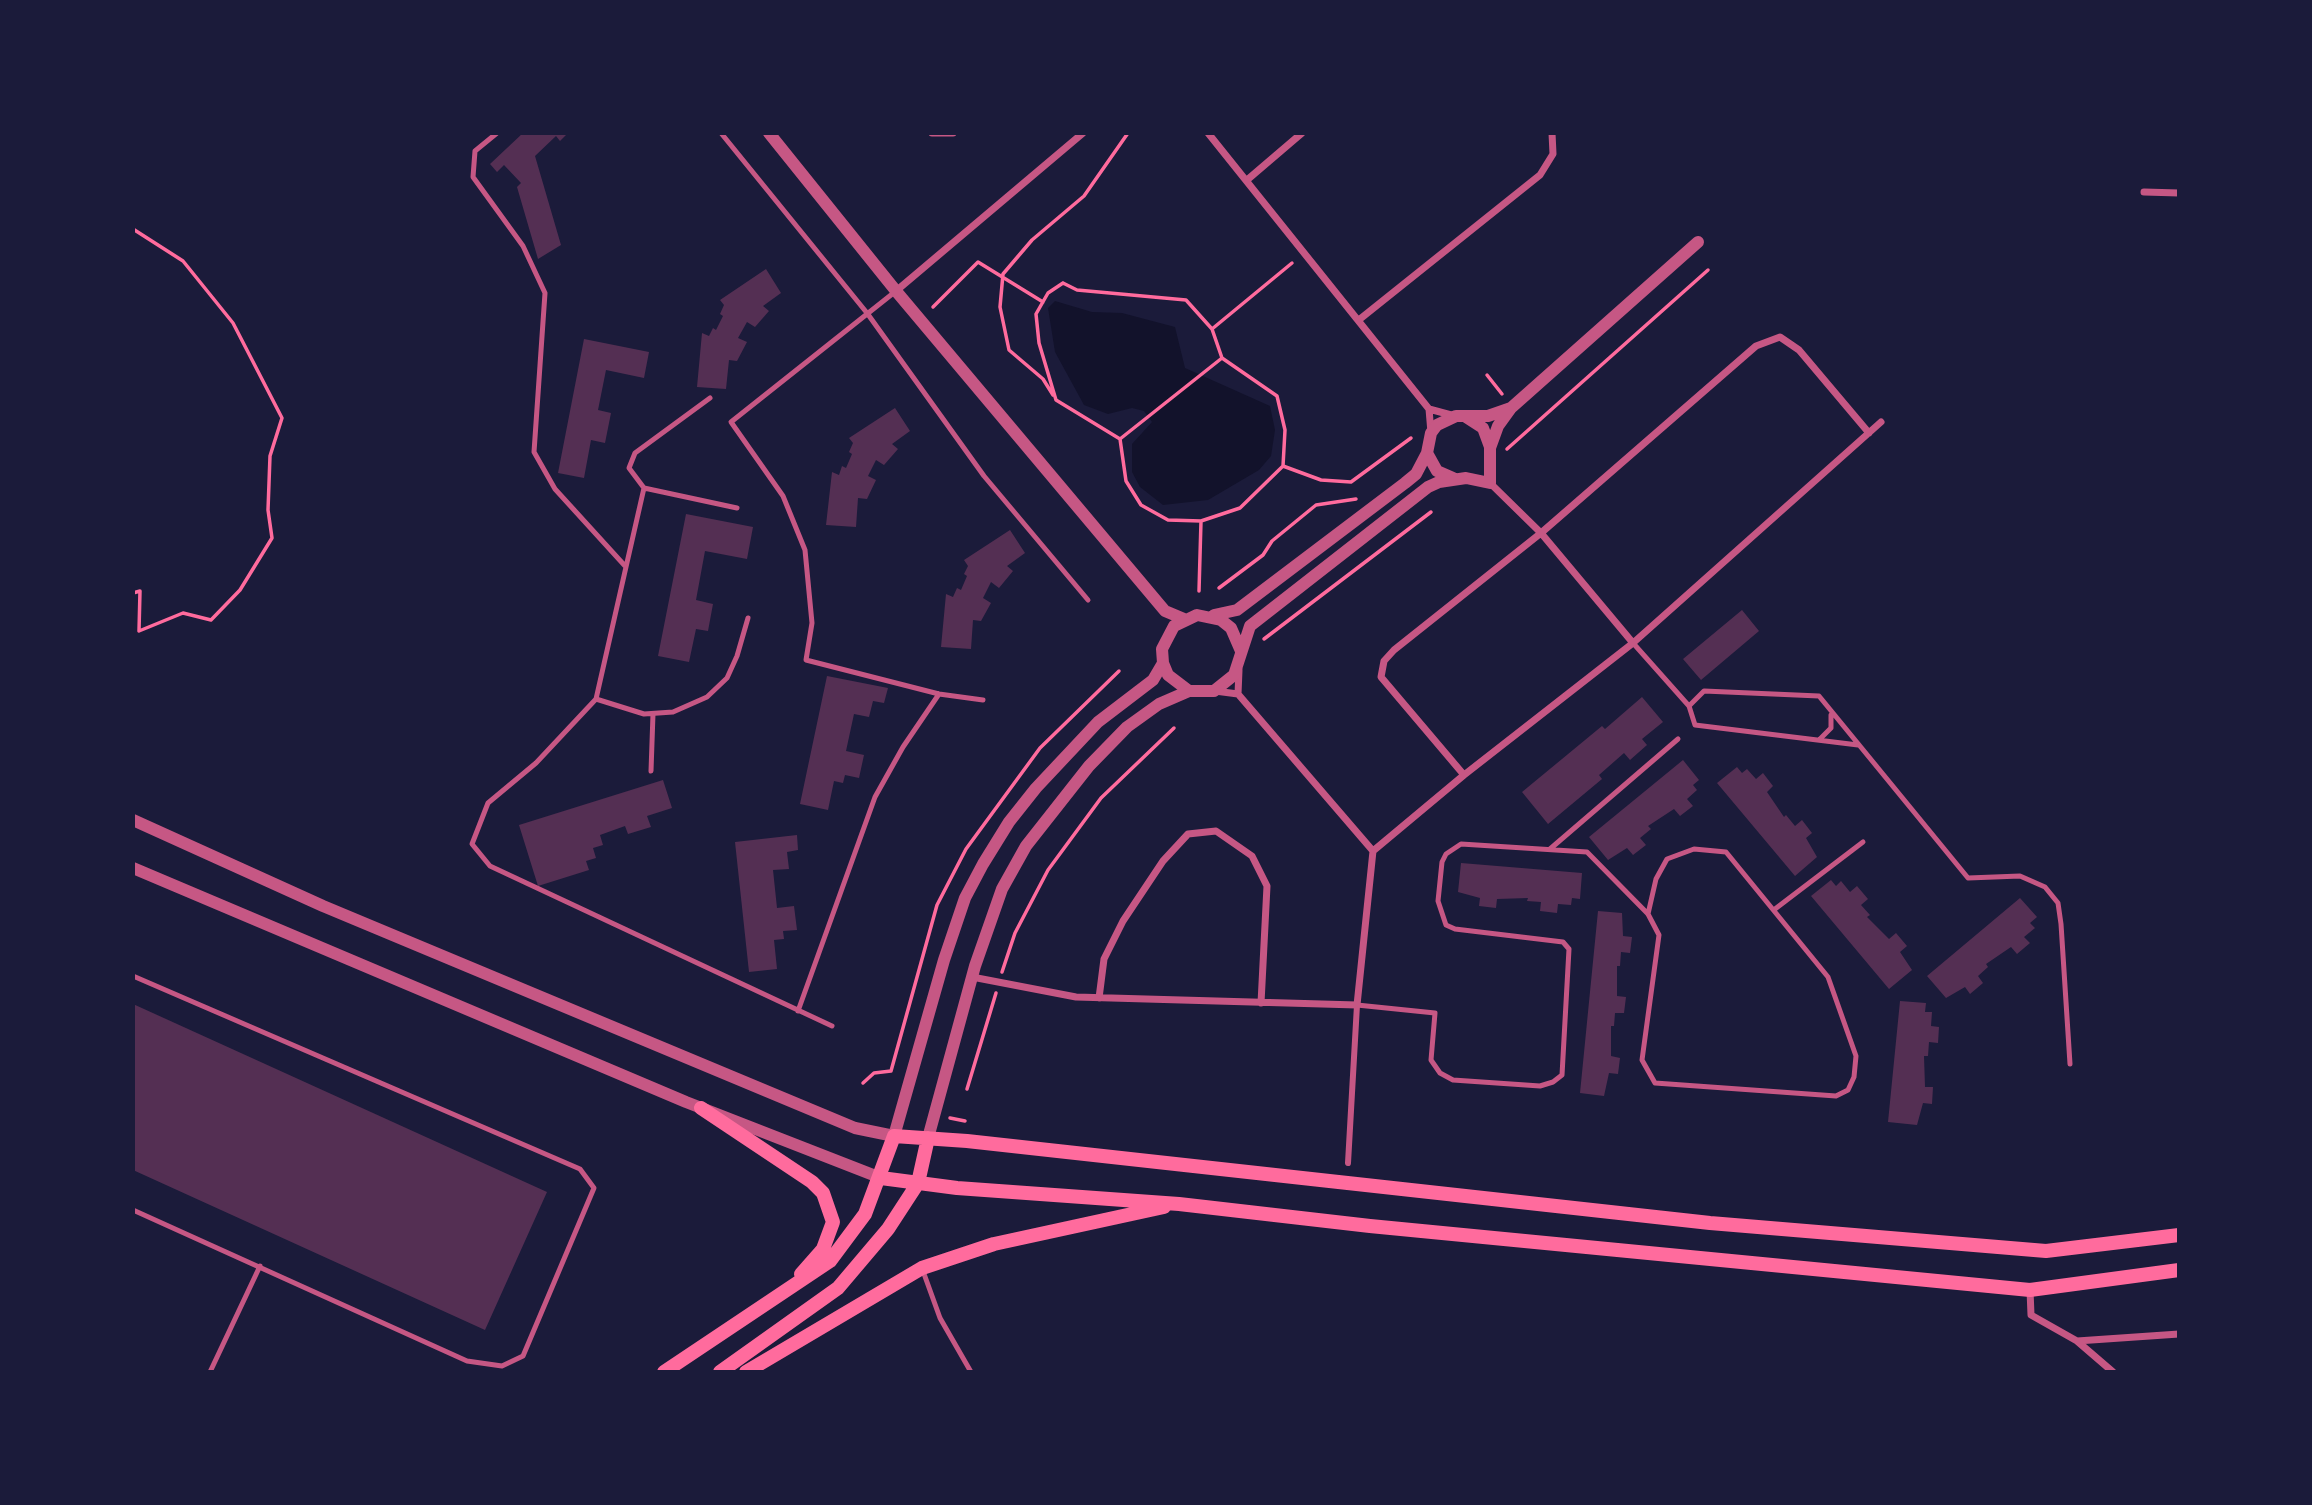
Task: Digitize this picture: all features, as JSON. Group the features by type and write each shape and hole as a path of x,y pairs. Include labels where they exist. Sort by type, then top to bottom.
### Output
{"main road":[{"path":"701,1108 812,1182 822,1193 833,1222 824,1249 783,1293"},
{"path":"664,1372 830,1262 865,1214 881,1178 894,1136 1710,1223 2046,1251 2179,1235"},
{"path":"720,1372 838,1288 888,1229 918,1183 928,1138"},
{"path":"881,1178 1179,1204 1384,1228 2030,1290 2179,1270"},
{"path":"746,1372 922,1268 994,1244 1179,1204"}],"street":[{"path":"769,133 896,291 1165,611 1184,619 1226,615 1251,600 1416,474 1427,453 1431,433 1429,409 1360,319 1208,133"},
{"path":"933,133 953,133"},
{"path":"896,291 1083,133"},
{"path":"1247,180 1302,133"},
{"path":"1360,319 1540,175 1553,154 1552,133"},
{"path":"2144,192 2179,193"},
{"path":"1214,691 1234,675 1250,626 1428,487 1475,474 1489,457 1498,426 1511,408 1698,242"},
{"path":"1464,775 1381,677 1384,661 1541,533 1756,346 1780,337 1798,350 1869,433"},
{"path":"1431,433 1437,425 1461,417 1488,416 1511,408"},
{"path":"1429,409 1461,417 1483,428 1489,457 1490,483"},
{"path":"1348,1163 1357,1005 1373,851 1464,775 1633,643 1881,422"},
{"path":"1427,453 1437,471 1461,479 1490,483 1541,533 1633,643"},
{"path":"133,820 323,906 855,1128 894,1136 944,960 965,898 1009,822 1036,788 1098,722 1153,680 1163,663 1165,611"},
{"path":"1209,615 1231,628 1240,657 1238,694"},
{"path":"1166,637 1184,619"},
{"path":"1163,663 1168,674 1189,691"},
{"path":"928,1138 972,976 1002,889 1049,814 1089,766 1127,727 1159,704 1189,691 1238,694 1373,851"},
{"path":"1099,998 1104,959 1123,921 1163,861 1188,834 1216,831 1252,856 1267,886 1261,1003"},
{"path":"133,868 701,1108 881,1178"},
{"path":"972,976 1076,997 1357,1005"},
{"path":"2030,1290 2031,1315 2077,1341 2113,1372"},
{"path":"2077,1341 2179,1334"}],"lane":[{"path":"497,133 475,151 472,177 523,246 545,293 534,452 555,489 626,567"},
{"path":"722,133 867,313 984,476 1088,600"},
{"path":"896,291 731,422 783,496 805,550 812,623 806,660 939,694 983,701"},
{"path":"710,398 635,453 629,468 645,488 737,508"},
{"path":"645,488 596,699 536,763 488,803 472,844 490,866 832,1026"},
{"path":"596,699 644,714 673,712 707,697 727,678 737,656 748,618"},
{"path":"1633,643 1689,706 1695,725 1858,746"},
{"path":"1689,706 1704,691 1819,696 1968,878 2021,876 2045,887 2058,904 2070,1065"},
{"path":"798,1011 875,797 903,747 939,694"},
{"path":"1816,741 1831,728 1833,719 1819,696"},
{"path":"651,771 653,713"},
{"path":"1549,849 1678,739"},
{"path":"1775,909 1863,842"},
{"path":"1357,1005 1435,1013 1431,1060 1440,1073 1453,1080 1540,1086 1553,1082 1562,1075 1569,949 1563,942 1455,929 1446,925 1438,901 1442,862 1446,854 1461,844 1587,852 1648,914 1658,935 1642,1060 1655,1083 1836,1096 1848,1090 1856,1056 1828,977 1726,852 1694,849 1667,859 1656,879 1648,914"},
{"path":"133,976 580,1169 594,1188 523,1356 502,1366 467,1361 133,1210"},
{"path":"210,1372 260,1266"},
{"path":"922,1268 940,1318 971,1372"}],"path":[{"path":"1120,439 1056,400 1043,379 1009,350 1000,307 1003,274 1032,240 1084,196 1128,133"},
{"path":"133,229 183,261 233,323 282,418 270,456 268,510 272,538 240,590 211,620 183,613 139,631 140,591 133,593"},
{"path":"933,307 978,262 1003,274 1043,302"},
{"path":"1212,330 1292,263"},
{"path":"1489,457 1708,270"},
{"path":"1056,400 1039,343 1036,314 1048,293 1063,283 1077,290 1106,295 1158,295 1186,300 1212,330 1222,358 1276,396 1285,430 1283,466 1240,508 1201,521 1168,520 1141,505 1126,481 1120,439"},
{"path":"1120,439 1222,358"},
{"path":"1283,466 1321,480 1352,482 1411,438"},
{"path":"1219,588 1263,555 1272,541 1316,505 1354,500 1365,493"},
{"path":"1262,640 1431,512"},
{"path":"1199,591 1201,521"},
{"path":"967,1089 1015,933 1048,870 1101,798 1174,728"}],"shaded area":[{"path":"1055,301 1092,312 1122,313 1175,327 1185,368 1270,406 1275,430 1271,456 1259,470 1208,500 1163,505 1140,487 1132,472 1132,444 1152,422 1144,411 1132,408 1108,414 1084,405 1055,352 1048,308"}],"building":[{"path":"523,133 568,133 560,141 556,136 535,156 561,245 538,259 517,187 521,183 504,165 497,172 490,164"},
{"path":"766,269 781,293 763,306 769,311 755,327 747,322 738,338 747,342 737,361 729,360 726,389 697,387 702,333 709,336 713,328 716,330 723,316 720,314 724,305 720,300"},
{"path":"584,339 649,352 644,378 606,370 598,410 611,413 605,443 591,440 584,478 558,473"},
{"path":"895,408 910,431 892,444 898,449 884,465 876,460 868,476 876,480 867,499 858,498 856,527 826,525 832,472 839,475 842,466 846,468 852,454 849,452 853,443 849,438"},
{"path":"686,514 753,527 747,559 705,551 696,600 713,604 708,631 696,629 689,662 658,656"},
{"path":"1010,530 1025,553 1007,566 1013,571 999,588 991,582 983,598 991,603 981,621 973,620 971,649 941,647 946,594 953,597 957,588 961,590 968,566 964,560"},
{"path":"1742,610 1759,631 1701,680 1683,659"},
{"path":"827,676 888,688 884,703 873,701 869,717 854,714 846,751 864,755 859,778 845,775 843,783 834,781 828,810 800,804"},
{"path":"1642,697 1663,722 1642,739 1647,745 1630,760 1624,753 1599,775 1602,779 1548,824 1522,792 1602,726 1605,729"},
{"path":"1683,760 1699,780 1693,785 1697,790 1687,799 1693,806 1680,816 1674,809 1648,826 1651,829 1640,838 1646,845 1633,855 1627,848 1608,860 1589,837"},
{"path":"1737,767 1742,773 1747,769 1756,779 1763,773 1773,786 1767,792 1784,817 1786,815 1795,826 1802,820 1812,833 1806,838 1817,857 1795,876 1717,783"},
{"path":"663,780 672,808 647,816 651,827 628,834 625,826 600,835 603,845 593,848 596,858 586,861 589,870 538,886 519,825"},
{"path":"797,835 798,850 787,852 789,869 773,870 777,908 794,906 797,930 783,931 784,939 774,940 777,969 749,972 735,842"},
{"path":"1461,863 1582,873 1580,899 1572,898 1571,905 1558,904 1557,913 1540,911 1541,902 1527,901 1528,898 1497,899 1496,908 1479,906 1480,898 1458,892"},
{"path":"1831,880 1836,886 1841,881 1850,892 1857,886 1868,899 1861,905 1870,915 1867,917 1889,939 1896,933 1907,946 1900,952 1912,970 1889,989 1811,896"},
{"path":"2020,898 2037,917 2030,923 2035,928 2024,937 2030,943 2017,954 2011,947 1986,964 1988,967 1978,976 1983,983 1970,994 1965,987 1946,998 1927,976"},
{"path":"1598,911 1622,913 1623,936 1632,937 1630,953 1621,952 1620,966 1617,966 1617,996 1626,997 1624,1013 1615,1013 1614,1026 1611,1026 1611,1056 1620,1058 1618,1074 1609,1073 1604,1096 1580,1093"},
{"path":"1900,1001 1926,1003 1925,1012 1932,1012 1931,1026 1939,1027 1938,1043 1929,1042 1928,1056 1924,1056 1925,1087 1933,1087 1932,1104 1923,1103 1917,1125 1888,1122"},
{"path":"133,1004 547,1192 485,1330 133,1170"}]}
